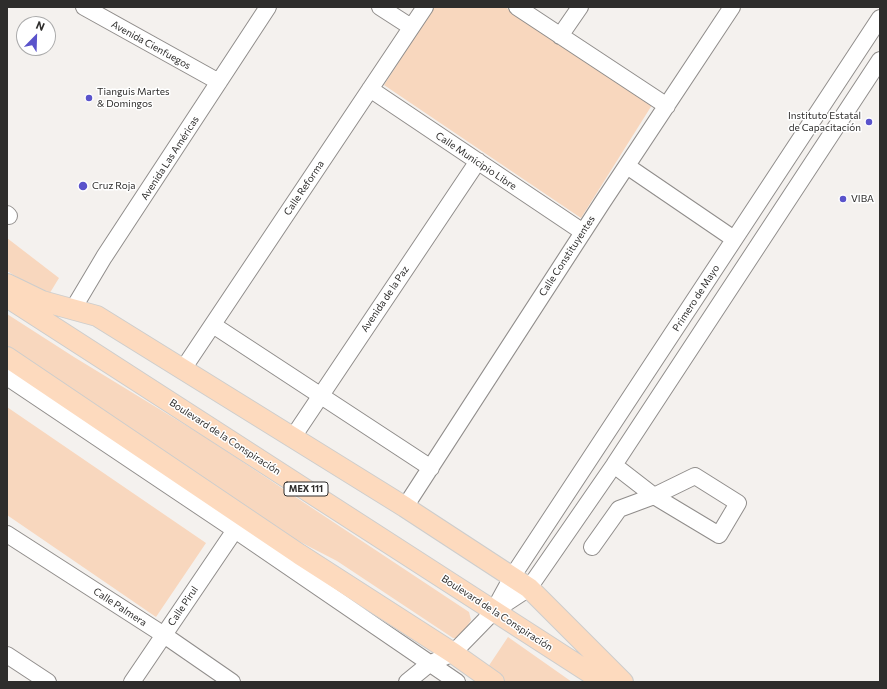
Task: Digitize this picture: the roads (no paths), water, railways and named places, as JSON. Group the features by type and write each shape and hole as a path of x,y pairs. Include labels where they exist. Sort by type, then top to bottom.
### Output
{"main road":[{"path":"7,284 42,301 96,316 405,507 529,588 623,682"},
{"name":"Boulevard de la Conspiración","path":"7,298 604,682"},
{"path":"7,357 299,554 453,653 494,682"}],"street":[{"name":"Avenida Cienfuegos","path":"84,7 219,82"},
{"name":"Avenida Las Américas","path":"72,309 104,257 268,7"},
{"path":"380,7 411,27"},
{"name":"Calle Reforma","path":"183,369 425,7"},
{"path":"516,7 667,106"},
{"path":"560,36 580,7"},
{"name":"Calle Constituyentes","path":"405,507 583,232 732,7"},
{"name":"Primero de Mayo","path":"494,611 512,577 880,18"},
{"path":"407,682 429,664 453,653 494,611 529,588 614,465 880,60"},
{"name":"Calle Municipio Libre","path":"370,89 583,232"},
{"name":"Avenida de la Paz","path":"293,438 478,161"},
{"path":"627,166 734,239"},
{"path":"213,325 431,468"},
{"path":"7,377 235,530 457,682"},
{"path":"592,547 619,509 654,496 695,476 738,503 719,535 654,496 614,465"},
{"name":"Calle Pirul","path":"132,682 235,530"},
{"name":"Calle Palmera","path":"7,534 164,635 232,682"},
{"path":"7,655 48,682"}],"place":[{"name":"Tianguis Martes & Domingos","path":"89,98"},
{"name":"Instituto Estatal de Capacitación","path":"869,122"},
{"name":"Cruz Roja","path":"83,186"},
{"name":"VIBA","path":"843,199"}]}
